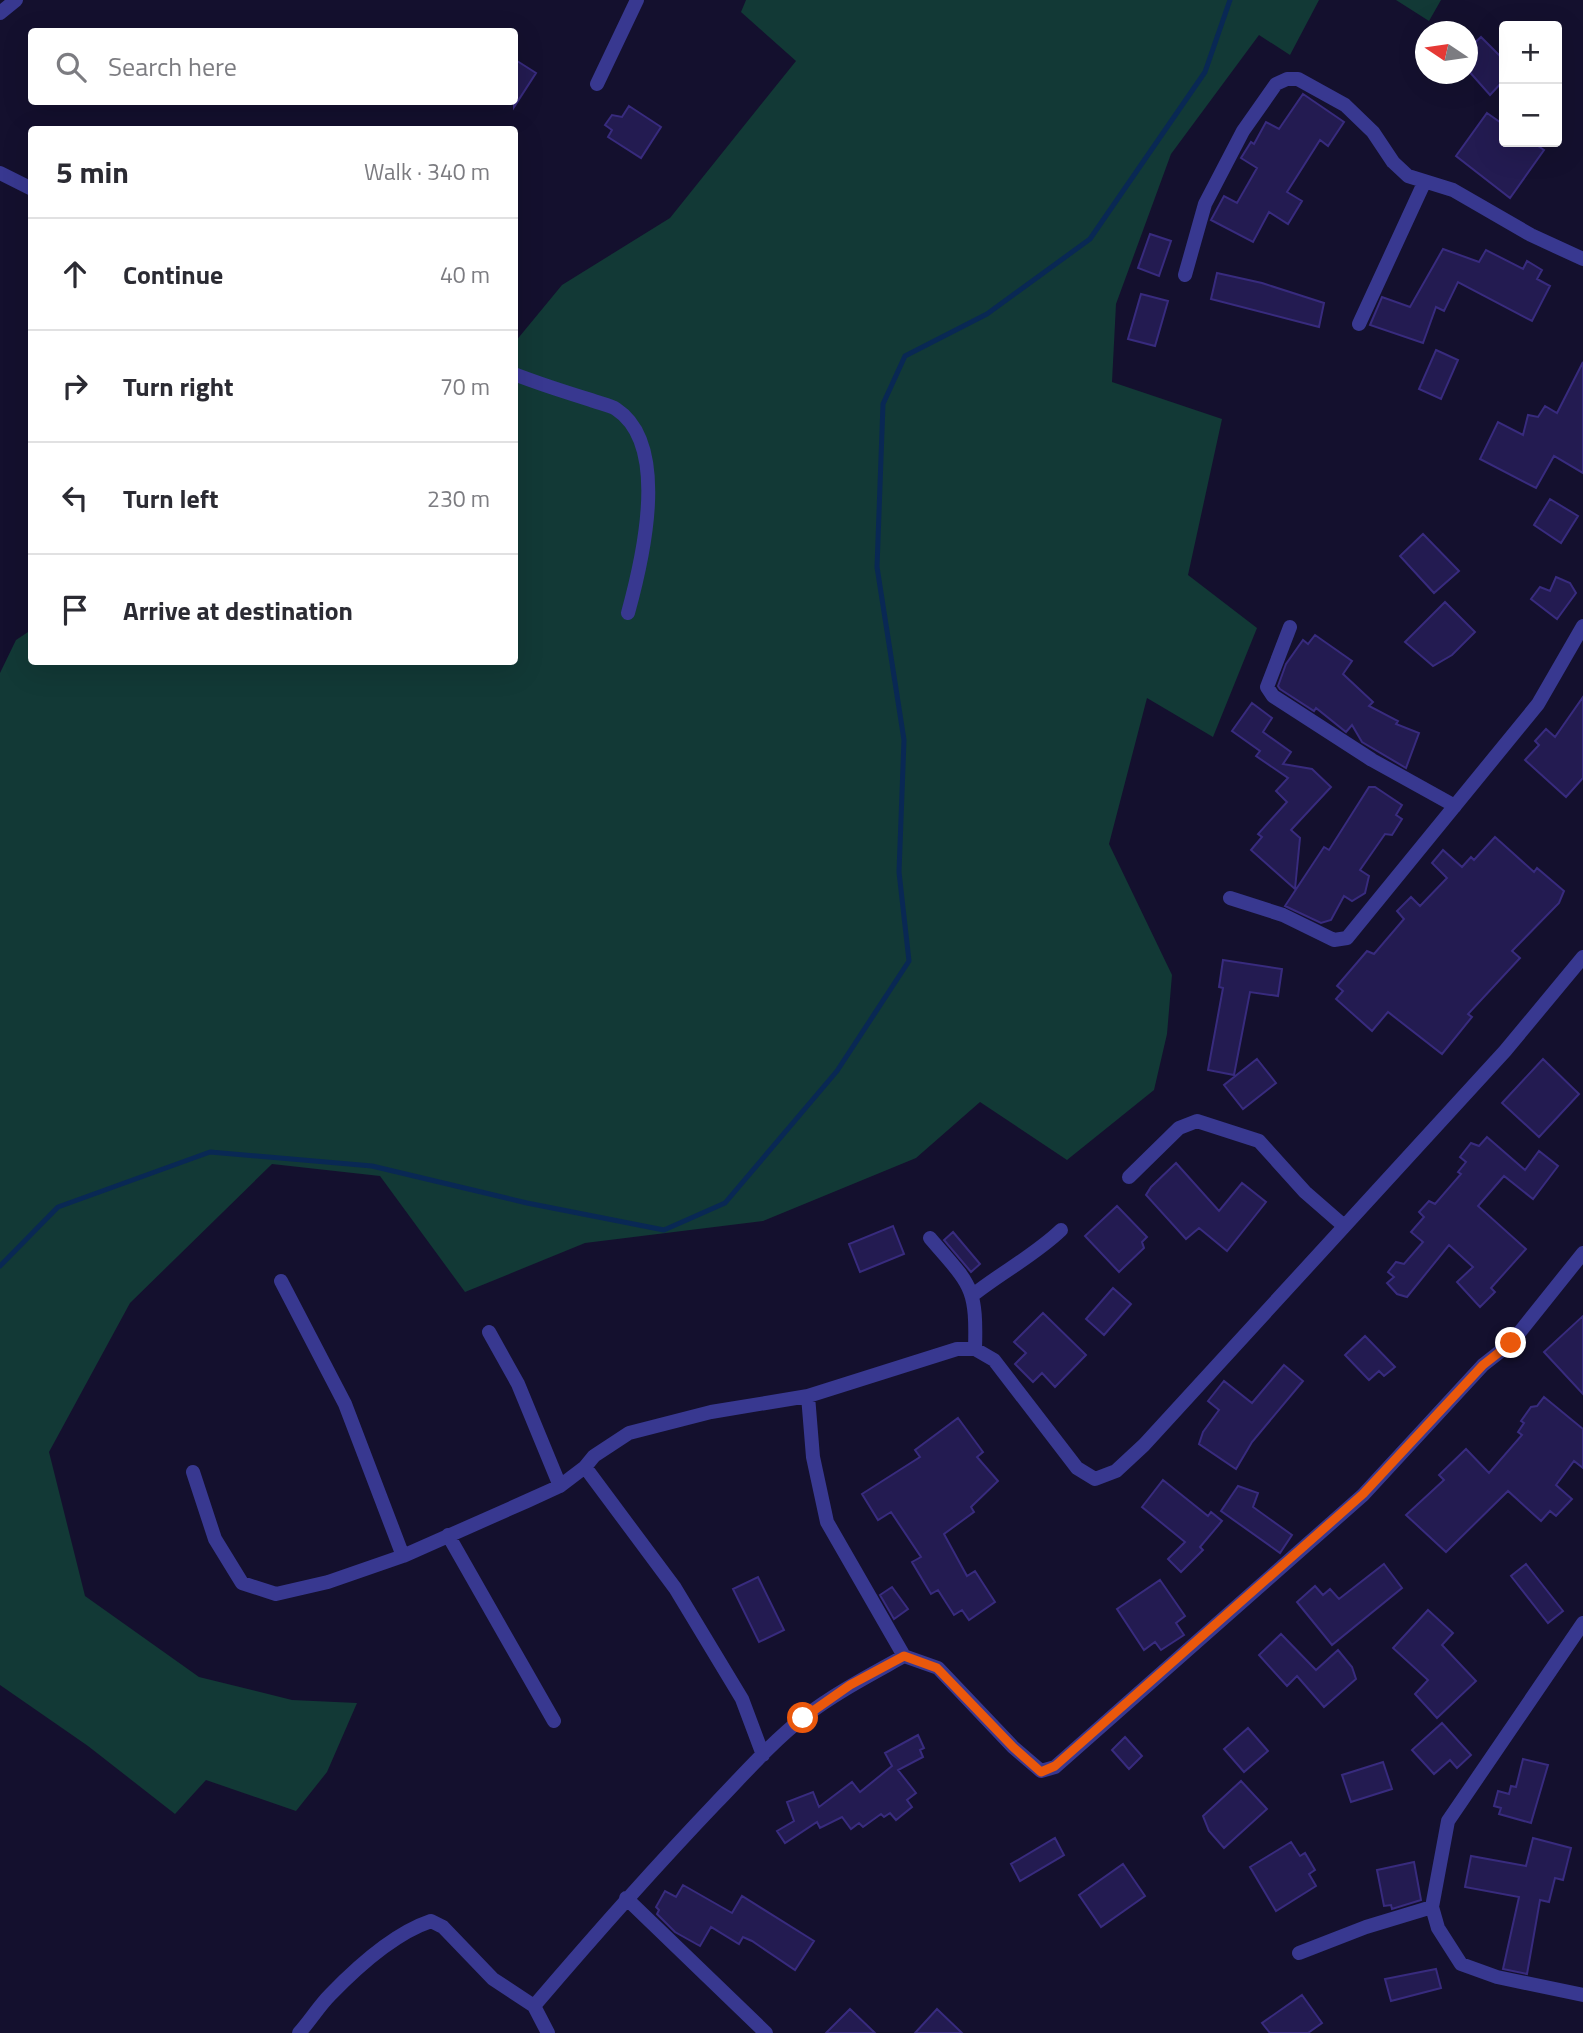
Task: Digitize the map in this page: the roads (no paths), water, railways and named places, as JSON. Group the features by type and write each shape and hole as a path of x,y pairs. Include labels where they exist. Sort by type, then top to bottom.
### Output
{"street":[{"path":"0,13 16,0"},
{"path":"597,84 637,0"},
{"path":"1185,275 1205,204 1237,143 1276,84 1287,79 1298,79 1345,105 1373,132 1393,162 1408,176 1453,191 1531,235 1583,259"},
{"path":"0,173 28,187"},
{"path":"1359,324 1424,183"},
{"path":"518,375 616,409 634,429 647,464 649,510 643,558 628,613"},
{"path":"1230,898 1283,915 1334,940 1347,938 1538,704 1583,626"},
{"path":"1290,627 1269,677 1267,687 1273,696 1372,760 1455,806"},
{"path":"193,1472 215,1539 242,1583 276,1594 328,1582 403,1556 560,1486 585,1467 594,1456 629,1433 711,1412 808,1396 957,1349 975,1349 994,1360 1077,1468 1095,1479 1116,1472 1144,1445 1505,1051 1583,957"},
{"path":"1129,1177 1179,1128 1197,1121 1259,1141 1306,1192 1344,1226"},
{"path":"973,1295 1009,1267 1040,1250 1060,1230"},
{"path":"930,1238 964,1277 973,1295 975,1349"},
{"path":"808,1396 813,1457 827,1522 904,1656 937,1668 1013,1747 1041,1772 1055,1766 1363,1494 1483,1365 1511,1343 1583,1253"},
{"path":"281,1280 345,1404 403,1556"},
{"path":"489,1332 518,1384 560,1486"},
{"path":"585,1467 675,1588 743,1699 763,1755"},
{"path":"448,1535 554,1721"},
{"path":"1583,1623 1448,1821 1432,1907 1438,1928 1461,1964 1497,1977 1583,1995"},
{"path":"534,2006 626,1898 763,1755 822,1705 904,1656"},
{"path":"626,1898 761,2031"},
{"path":"1299,1953 1366,1927 1432,1907"},
{"path":"299,2033 329,1995 373,1957 417,1926 431,1921 443,1927 493,1979 534,2006 548,2033"}],"waterway":[{"path":"0,1266 58,1207 210,1152 372,1166 527,1203 664,1230 725,1203 837,1071 909,961 899,872 904,740 877,567 883,404 905,356 987,314 1090,239 1205,72 1230,0"}]}
